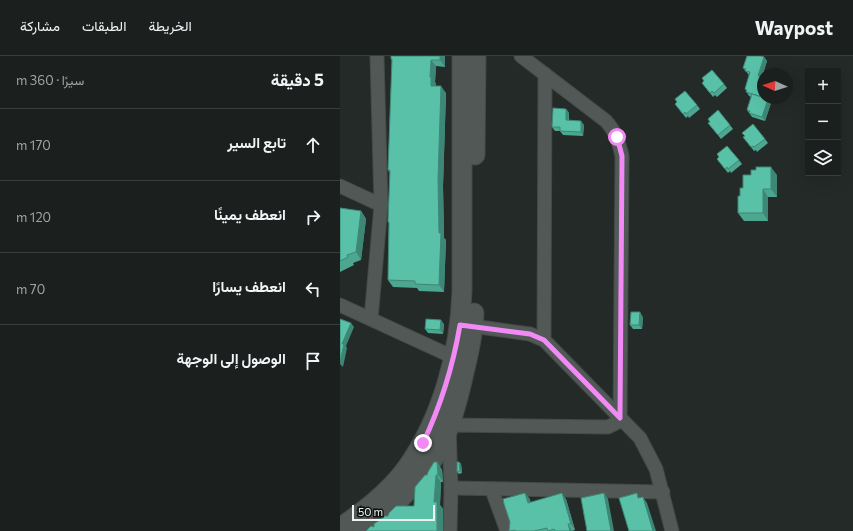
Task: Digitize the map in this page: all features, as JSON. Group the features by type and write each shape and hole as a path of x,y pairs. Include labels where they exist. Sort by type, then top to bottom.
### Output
{"main road":[{"path":"462,56 462,283 466,325"},
{"path":"362,531 398,502 424,473 442,444 457,403 460,359 466,325 474,294 476,56"},
{"path":"340,528 358,516 383,494 405,470 423,443 460,359"}],"street":[{"path":"371,319 381,205 377,56"},
{"path":"450,531 451,488 449,425 608,427 618,422 620,418 622,156 620,146 612,128 606,121 521,56"},
{"path":"544,340 545,74"},
{"path":"340,186 381,205"},
{"path":"340,304 460,359"},
{"path":"466,325 530,334 544,340 640,438 656,469 672,531"},
{"path":"451,488 492,490 663,492"},
{"path":"492,490 507,531"}],"building":[{"path":"391,56 440,56 440,60 431,60 430,77 431,86 441,86 438,179 439,233 441,233 439,285 415,284 415,281 388,280 390,170 388,170"},
{"path":"747,56 764,57 761,68 757,68 757,95 746,92 747,90 745,89 750,72 745,71 746,69 743,68"},
{"path":"712,70 724,84 714,93 712,91 710,93 702,83 704,81 702,78"},
{"path":"685,91 697,105 686,114 685,112 683,114 675,104 677,102 675,99"},
{"path":"752,94 757,96 757,104 766,104 762,117 749,113 750,111 747,110"},
{"path":"553,108 566,109 566,120 581,121 581,132 560,131 560,127 552,127"},
{"path":"718,110 730,125 718,135 708,123 710,122 708,119"},
{"path":"753,124 765,139 754,147 751,147 743,137 745,136 742,133"},
{"path":"727,146 739,160 728,169 727,167 725,169 717,159 719,157 717,154"},
{"path":"756,167 771,167 771,189 763,189 763,213 738,213 738,196 740,196 740,188 743,188 743,175 751,175 751,170 756,170"},
{"path":"340,208 361,211 356,252 347,255 348,257 340,261"},
{"path":"631,312 640,312 639,325 630,325"},
{"path":"340,319 351,323 342,344 344,344 340,362"},
{"path":"426,319 441,320 440,330 425,329"},
{"path":"434,462 437,462 438,475 436,475 434,502 437,502 437,531 366,531 371,526 374,527 374,524 385,516 388,516 396,506 414,506 415,487 425,475 427,475"},
{"path":"457,462 459,462 460,471 457,472"},
{"path":"525,493 528,503 562,493 571,524 568,524 570,531 555,531 554,529 548,531 547,528 534,531 509,531 510,522 503,499"},
{"path":"604,493 611,531 587,531 581,498"},
{"path":"637,493 638,498 643,497 653,531 629,531 619,498"}],"route":[{"path":"423,443 435,417 447,380 460,325 530,334 544,340 620,418 622,156 617,137"}]}
